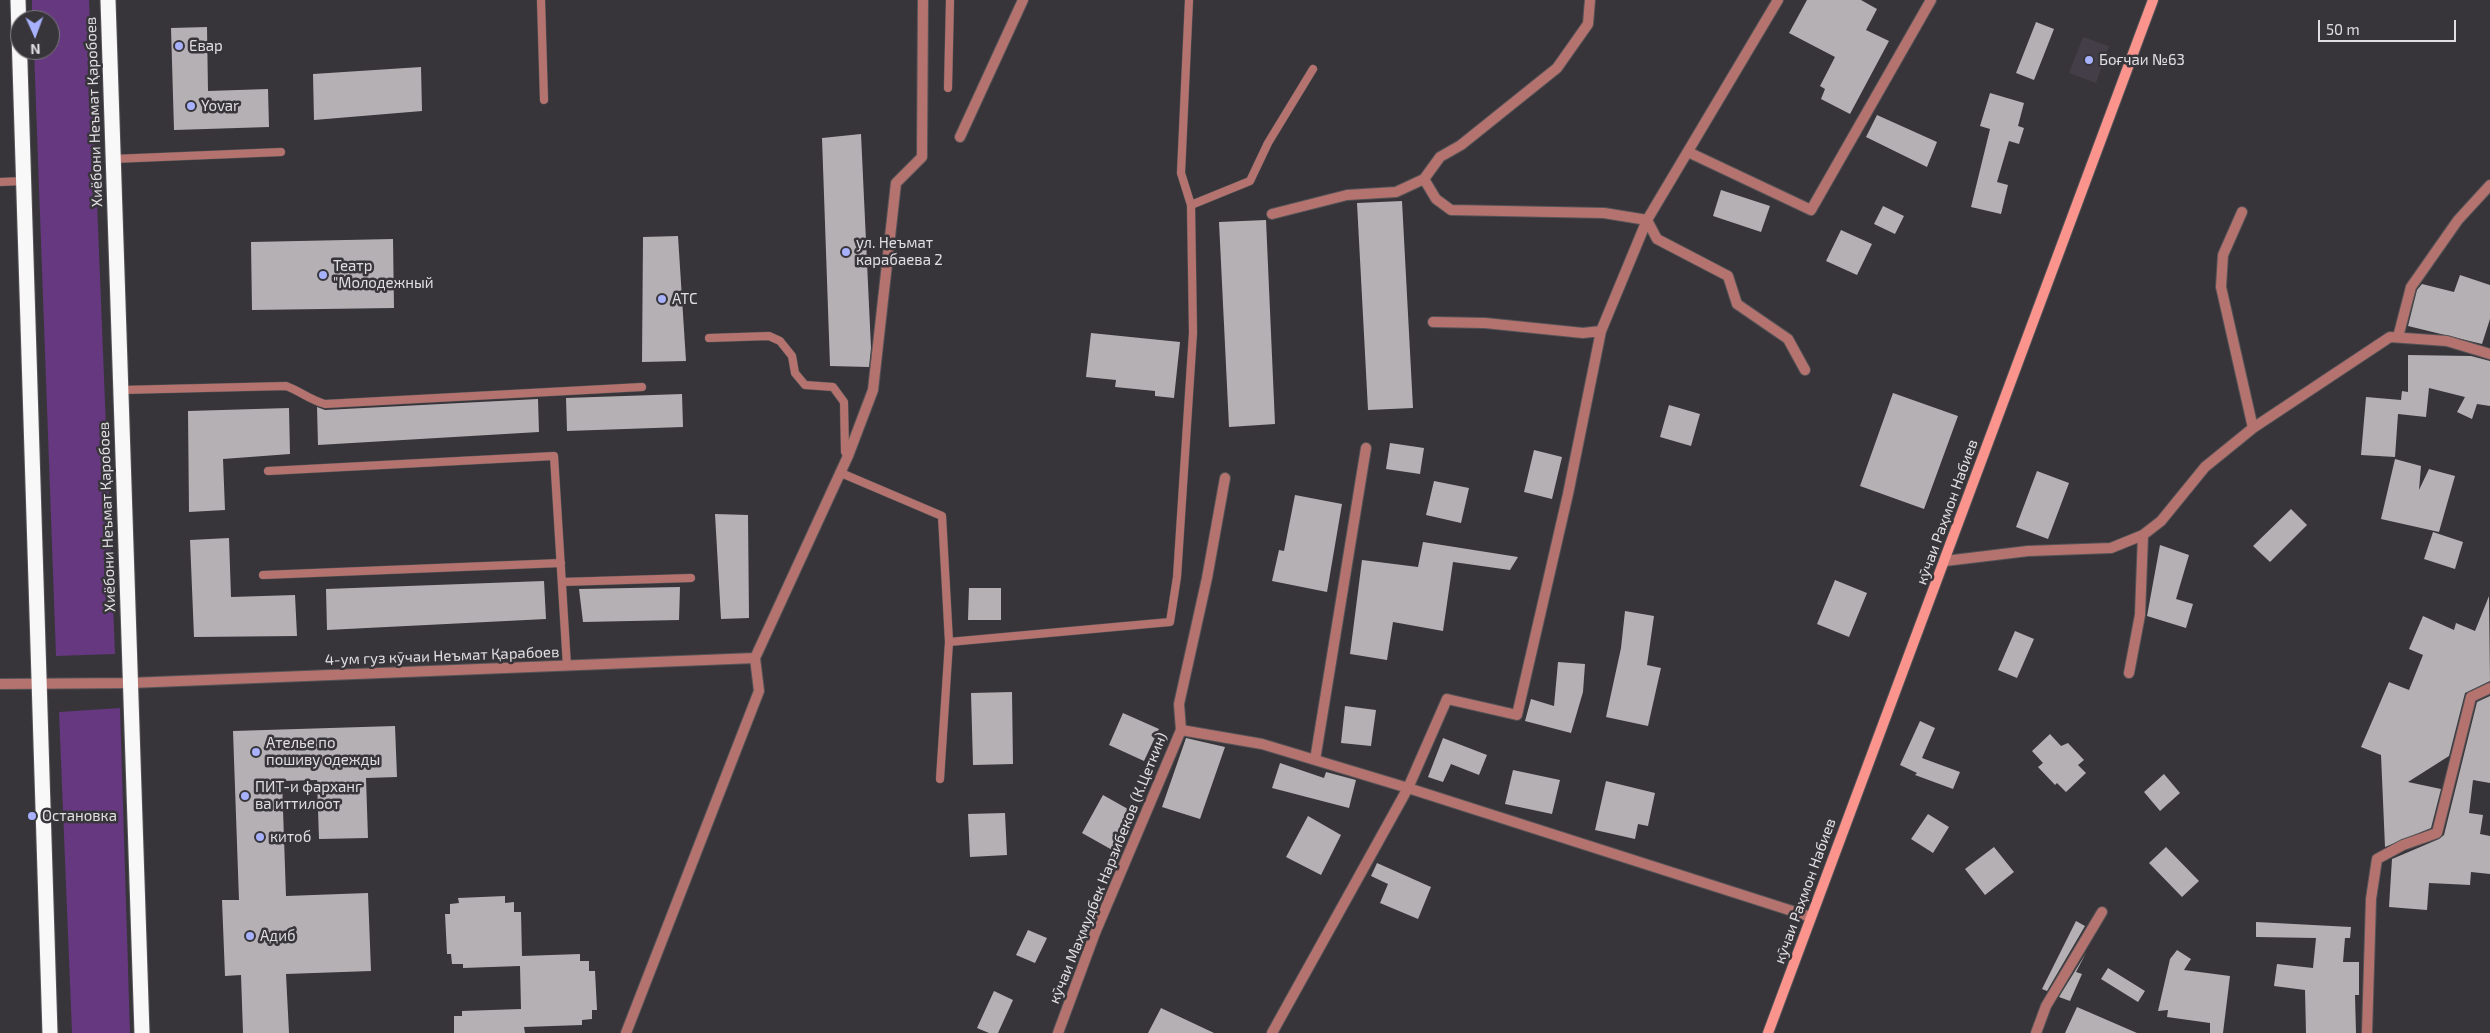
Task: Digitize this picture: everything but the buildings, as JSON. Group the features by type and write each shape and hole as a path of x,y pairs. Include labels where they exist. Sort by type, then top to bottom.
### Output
{"highway":[{"path":"18,0 50,1033"},
{"name":"Хиёбони Неъмат Қаробоев","path":"108,0 142,1033"}],"street":[{"path":"626,1033 759,691 755,658 848,456 873,390 896,183 922,157 923,0"},
{"path":"960,137 1023,0"},
{"path":"1272,214 1347,195 1396,192 1424,179 1440,157 1461,145 1558,68 1588,24 1590,0"},
{"path":"1272,1033 1408,788 1447,699 1517,715 1568,494 1601,331 1648,220 1778,0"},
{"path":"1688,152 1811,210 1931,0"},
{"name":"кӯчаи Раҳмон Набиев","path":"1768,1033 2153,0"},
{"path":"1424,179 1436,199 1451,210 1604,213 1648,220"},
{"path":"2398,338 2411,287 2458,220 2490,185"},
{"path":"2242,212 2223,255 2221,287 2253,428"},
{"path":"1648,220 1656,239 1728,276 1738,304 1788,339 1805,370"},
{"path":"1433,322 1485,323 1583,333 1601,331"},
{"path":"1945,561 2028,551 2111,548 2143,535 2161,521 2205,467 2253,428 2390,337 2447,341 2490,354"},
{"path":"1315,760 1366,448"},
{"name":"кӯчаи Маҳмудбек Нарзибеков (К.Цеткин)","path":"1058,1033 1095,933 1181,730 1179,704 1208,578 1225,478"},
{"path":"2129,673 2140,615 2143,535"},
{"name":"4-ум гуз кӯчаи Неъмат Қарабоев","path":"0,684 130,683 755,658"},
{"path":"2367,1033 2371,899 2377,860 2403,845 2437,833 2471,697 2490,688"},
{"path":"1181,730 1262,744 1408,788 1810,918"},
{"path":"2036,1033 2046,1006 2102,912"}],"lane":[{"path":"541,0 544,100"},
{"path":"948,88 950,0"},
{"path":"949,642 1170,622 1177,577 1193,333 1191,205 1181,174 1189,0"},
{"path":"1191,205 1250,181 1268,143 1314,69"},
{"path":"113,159 281,152"},
{"path":"0,182 23,181"},
{"path":"709,338 769,336 780,342 792,356 795,373 805,385 833,387 844,402 845,452 848,456"},
{"path":"121,390 286,386 298,391 311,400 325,404 642,387"},
{"path":"268,472 554,456 568,666"},
{"path":"840,473 942,516 949,642 940,779"},
{"path":"263,575 561,563"},
{"path":"562,582 691,578"}],"shaded area":[{"path":"32,0 89,0 115,654 56,656 34,60 60,60 60,10 32,10"},
{"name":"Боғчаи №63","path":"2083,37 2109,46 2096,83 2069,73"},
{"path":"120,708 130,1033 72,1033 59,712"}],"place":[{"name":"Евар","path":"179,46"},
{"name":"Боғчаи №63","path":"2089,60"},
{"name":"Yovar","path":"191,106"},
{"name":"ул. Неъмат карабаева 2","path":"846,252"},
{"name":"Театр \"Молодежный","path":"323,275"},
{"name":"АТС","path":"662,299"},
{"name":"Ателье по пошиву одежды","path":"256,752"},
{"name":"ПИТ-и фарханг ва иттилоот","path":"245,796"},
{"name":"Остановка","path":"32,816"},
{"name":"китоб","path":"260,837"},
{"name":"Адиб","path":"250,936"}]}
